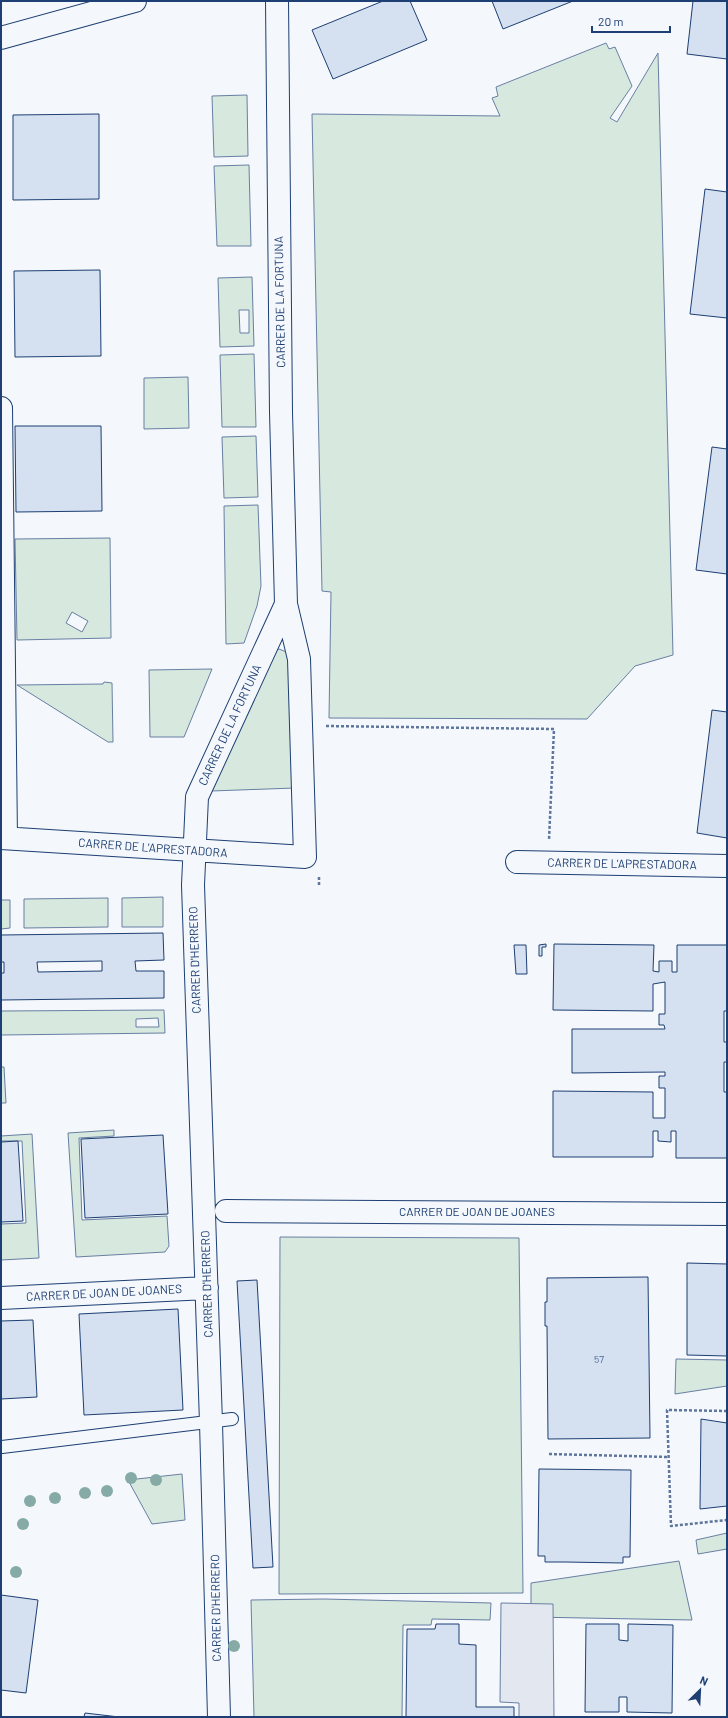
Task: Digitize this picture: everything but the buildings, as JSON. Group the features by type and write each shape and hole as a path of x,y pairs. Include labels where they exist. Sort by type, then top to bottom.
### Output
{"street":[{"path":"1,38 135,1"},
{"name":"CARRER DE LA FORTUNA","path":"277,1 281,412 286,604 299,659 305,857"},
{"path":"1,408 4,838"},
{"name":"CARRER DE LA FORTUNA","path":"194,850 197,797 286,604"},
{"name":"CARRER DE L'APRESTADORA","path":"4,838 305,857"},
{"name":"CARRER D'HERRERO","path":"194,850 193,893 207,1288 219,1717"},
{"name":"CARRER DE L'APRESTADORA","path":"517,862 727,866"},
{"name":"CARRER DE JOAN DE JOANES","path":"226,1210 727,1214"},
{"name":"CARRER DE JOAN DE JOANES","path":"1,1298 207,1288"}],"lane":[{"path":"2,1448 211,1423 232,1419"}],"path":[{"path":"325,726 554,729 549,843"},
{"path":"727,1411 667,1410 670,1526 727,1520"},
{"path":"549,1454 668,1457"}],"shaded area":[{"path":"606,43 609,49 615,47 632,86 610,118 617,122 658,53 673,655 635,666 587,719 329,718 331,592 322,591 312,114 500,116 492,98 498,96 496,87"},
{"path":"247,95 248,156 214,157 212,96"},
{"path":"249,165 251,246 217,246 214,166"},
{"path":"252,277 254,346 220,347 218,278","holes":["239,310 249,310 249,333 240,333"]},
{"path":"254,354 256,427 222,427 220,355"},
{"path":"188,377 189,428 144,429 144,378"},
{"path":"256,436 258,497 224,498 222,437"},
{"path":"258,505 261,586 257,606 244,643 226,644 224,506"},
{"path":"110,538 111,638 17,640 15,539","holes":["72,612 88,621 82,632 66,623"]},
{"path":"279,649 289,653 295,788 211,791 275,651"},
{"path":"212,669 184,737 150,737 149,670"},
{"path":"104,682 112,683 113,742 108,742 17,685 103,684"},
{"path":"163,897 163,927 122,927 122,898"},
{"path":"108,898 108,927 24,928 24,899"},
{"path":"1,900 10,900 10,928 1,929"},
{"path":"164,1010 165,1033 1,1035 1,1011","holes":["158,1018 159,1027 136,1027 136,1019"]},
{"path":"1,1067 4,1067 6,1103 1,1103"},
{"path":"114,1130 114,1136 79,1138 82,1220 167,1216 169,1246 165,1252 76,1257 68,1133"},
{"path":"32,1134 39,1258 1,1260 1,1224 26,1223 22,1141 1,1141 1,1136"},
{"path":"280,1237 519,1238 523,1593 279,1594"},
{"path":"676,1359 727,1360 727,1386 675,1394"},
{"path":"182,1474 185,1520 152,1524 128,1480"},
{"path":"727,1533 727,1549 698,1554 696,1540"},
{"path":"679,1561 692,1620 531,1617 531,1583"},
{"path":"324,1599 491,1603 490,1620 432,1619 431,1625 403,1625 402,1717 254,1717 251,1600"},
{"path":"501,1603 553,1604 554,1717 519,1717 519,1703 500,1702"}]}
